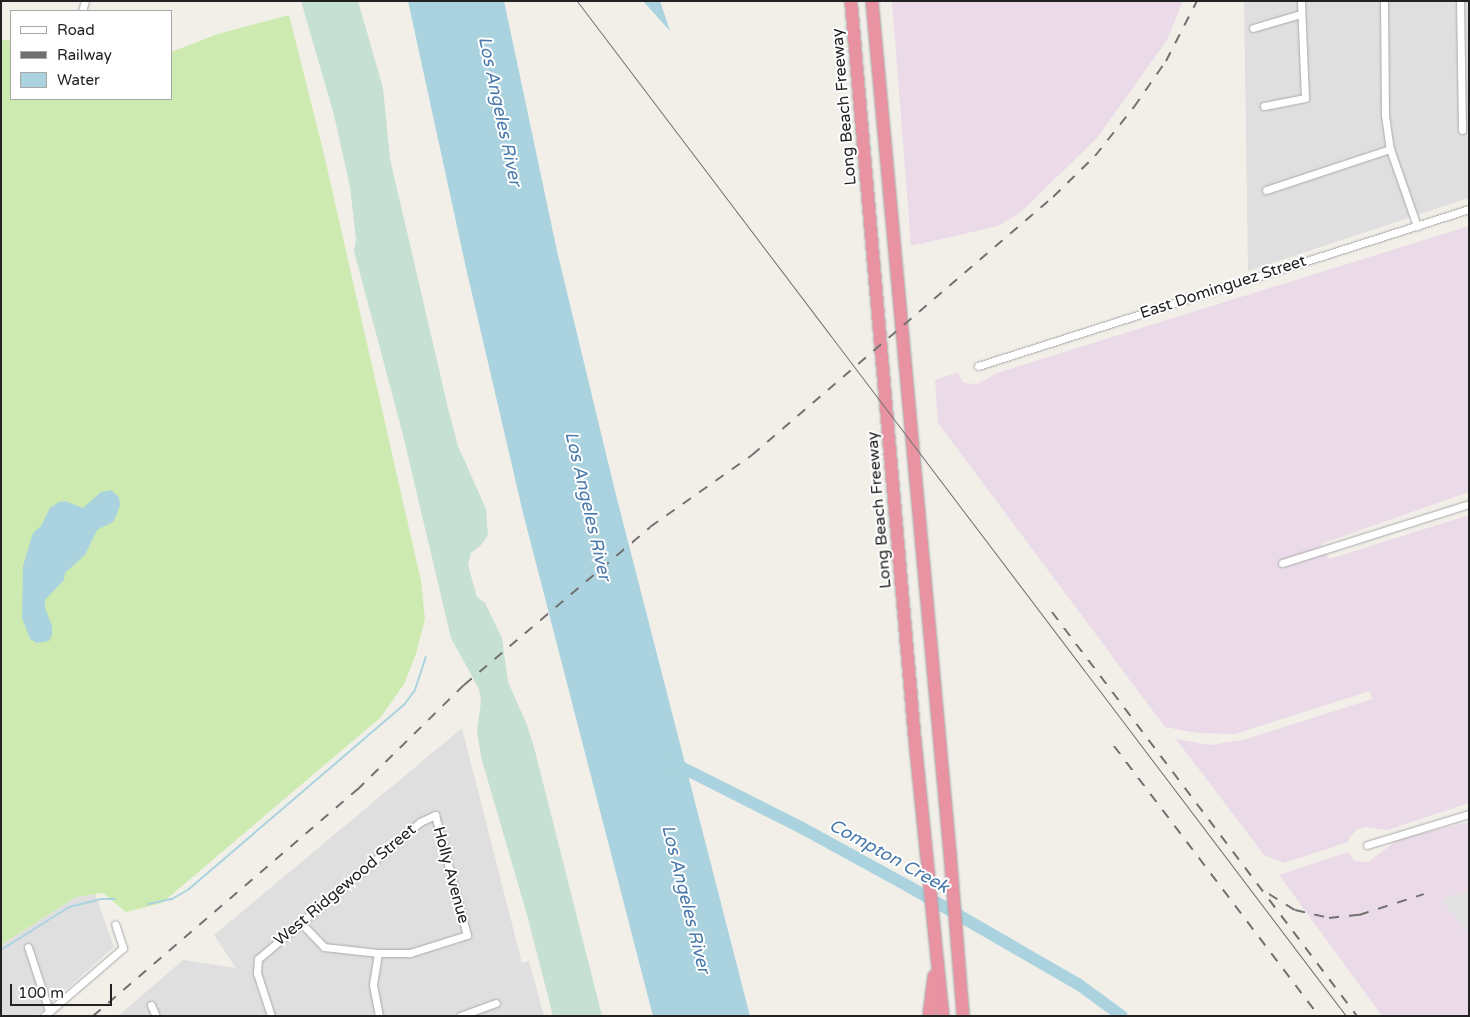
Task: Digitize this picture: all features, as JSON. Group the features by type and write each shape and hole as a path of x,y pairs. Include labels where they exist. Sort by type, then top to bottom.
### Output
{"highway":[{"name":"Long Beach Freeway","path":"851,1 915,741 927,840 943,1016"},
{"path":"872,1 950,853 963,1016"},
{"path":"929,1016 937,951"}],"street":[{"path":"1264,106 1305,98 1301,1"},
{"path":"1384,1 1384,115 1390,148 1417,226"},
{"path":"1460,1 1462,130"},
{"path":"1253,28 1301,14"},
{"path":"1266,190 1390,148"},
{"name":"East Dominguez Street","path":"978,366 1469,209"},
{"path":"1282,563 1469,504"},
{"path":"1367,845 1469,814"},
{"name":"West Ridgewood Street","path":"271,1016 257,974 258,959 420,822 435,815"},
{"name":"Holly Avenue","path":"378,953 410,953 467,935 435,815"},
{"path":"301,923 324,947 378,953 373,985 380,1016"},
{"path":"28,947 46,1014 123,948 115,924"},
{"path":"460,1016 496,1003"},
{"path":"151,1005 156,1016"}],"shaded area":[{"path":"892,1 1183,1 1167,40 1097,138 1020,213 998,226 911,246"},
{"path":"1244,1 1469,1 1469,198 1248,271"},
{"path":"1469,226 1469,492 1321,544 1329,559 1469,515 1469,803 1387,830 1365,827 1356,830 1348,842 1284,863 1264,855 1176,739 1210,745 1243,740 1372,699 1370,691 1235,734 1198,733 1165,727 938,423 935,380 958,372 963,383 977,384 997,373"},
{"path":"462,728 522,963 529,961 544,1016 118,1016 183,960 236,968 214,935"},
{"path":"1469,822 1469,1016 1382,1016 1279,875 1348,852 1354,861 1368,862 1399,839"},
{"path":"1469,891 1469,935 1442,900"},
{"path":"95,894 114,947 36,1016 1,1016 1,945 76,897"}],"green space":[{"path":"301,1 358,1 383,88 390,159 448,408 458,446 486,509 488,535 481,545 471,553 468,565 477,597 485,603 502,638 508,682 527,725 534,747 602,1016 553,1016 527,915 481,757 477,731 481,701 479,689 451,638 402,431 354,251 356,240 350,187 334,115"},
{"path":"289,15 323,150 421,581 425,619 416,654 404,684 381,717 162,903 126,912 103,893 76,897 1,945 1,39 10,41 10,100 172,100 172,52 218,34"}],"water":[{"name":"Los Angeles River","path":"408,1 504,1 557,251 615,491 750,1016 653,1016 523,513 466,268"},
{"path":"643,1 660,1 670,31"},
{"path":"111,490 119,497 120,506 116,516 113,522 97,530 85,555 65,573 64,580 45,600 45,608 52,626 52,635 49,641 37,643 30,639 22,618 23,566 33,533 41,526 50,508 59,502 65,501 83,508 101,492"}],"waterway":[{"path":"148,904 172,899 189,889 404,705 415,690 426,657"},
{"name":"Compton Creek","path":"669,761 804,829 908,886 1078,984 1122,1016"},
{"path":"1,950 69,907 101,899 115,899"}],"tram line":[{"path":"577,1 1346,1016"}],"railway":[{"path":"93,1016 357,790 464,685 650,527 752,455 1053,197 1095,156 1134,107 1166,61 1197,1"},
{"path":"1052,612 1357,1016"},
{"path":"1114,746 1319,1016"},
{"path":"1269,894 1295,910 1329,918 1359,915 1424,894"}]}
